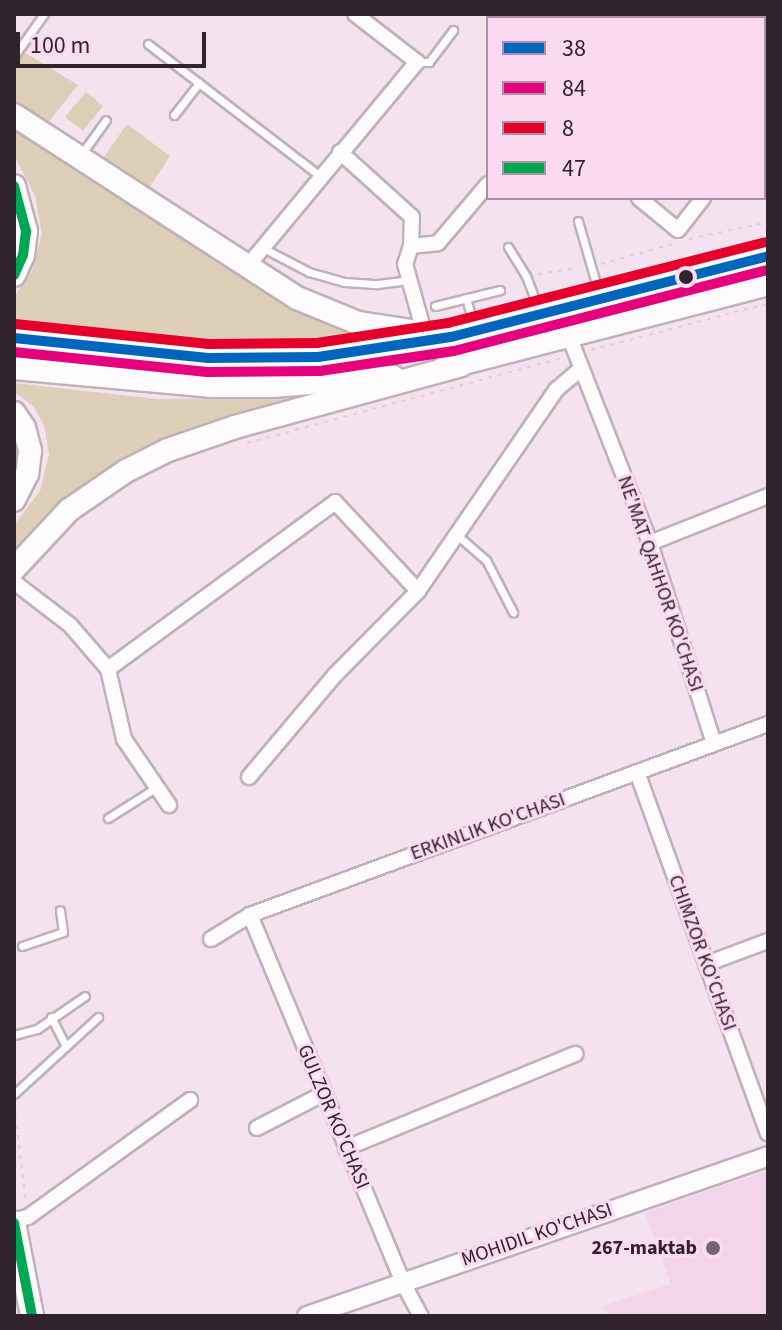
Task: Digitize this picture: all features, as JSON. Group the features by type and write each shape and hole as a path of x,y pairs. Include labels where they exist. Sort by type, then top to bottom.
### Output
{"main road":[{"path":"14,115 246,268 339,317 426,337"},
{"path":"14,186 26,231 23,255 14,275"},
{"path":"14,338 208,358 318,357 426,337 451,337 768,256"},
{"path":"14,368 210,386 271,386 396,377 572,345 768,284"},
{"path":"14,569 69,510 118,475 168,450 249,423 461,365"},
{"path":"14,413 24,428 30,451 27,474 14,500"},
{"path":"14,1222 32,1316"}],"street":[{"path":"246,268 417,62 355,14"},
{"path":"340,152 412,217 411,246 405,264 426,337"},
{"path":"411,246 438,243 486,186"},
{"path":"641,200 678,230 701,200"},
{"name":"NE'MAT QAHHOR KO'CHASI","path":"572,345 650,543 714,743"},
{"path":"249,777 335,675 418,591 557,389 580,370"},
{"path":"650,543 768,496"},
{"path":"108,669 335,502 418,591"},
{"path":"14,582 70,625 108,669 124,739 169,805"},
{"name":"ERKINLIK KO'CHASI","path":"211,939 250,915 768,724"},
{"name":"CHIMZOR KO'CHASI","path":"637,772 768,1133"},
{"name":"GULZOR KO'CHASI","path":"250,915 402,1281 421,1316"},
{"path":"706,964 768,941"},
{"path":"346,1148 575,1054"},
{"path":"257,1128 323,1094"},
{"path":"14,1222 28,1217 190,1100"},
{"name":"MOHIDIL KO'CHASI","path":"307,1316 768,1156"}],"lane":[{"path":"14,56 44,14"},
{"path":"417,62 429,62 453,30"},
{"path":"148,44 320,176"},
{"path":"174,115 199,83"},
{"path":"79,158 106,120"},
{"path":"578,221 601,299"},
{"path":"263,247 309,272 345,282 377,284 409,280"},
{"path":"508,247 526,276 541,314"},
{"path":"435,306 500,290"},
{"path":"466,298 475,331"},
{"path":"457,535 486,560 513,612"},
{"path":"108,818 157,787"},
{"path":"22,946 63,932 60,910"},
{"path":"14,1035 37,1029 85,996"},
{"path":"51,1017 66,1046"},
{"path":"14,1094 98,1017"}],"path":[{"path":"244,444 572,345 768,304"}],"shaded area":[{"path":"14,46 78,85 46,125 14,104"},
{"path":"86,92 103,106 83,131 65,117"},
{"path":"14,124 253,284 325,322 383,336 256,343 14,322 14,297 32,271 42,234 35,196 14,155"},
{"path":"127,124 170,156 147,191 101,161"},
{"path":"14,383 157,399 303,397 219,420 130,457 84,485 14,552 14,525 40,491 49,454 44,425 33,406 14,392"},
{"name":"267-maktab","path":"768,1170 768,1316 608,1316 603,1306 671,1284 645,1213"}],"transit line":[{"name":"47","path":"14,186 26,231 23,255 14,275"},
{"name":"8","path":"15,324 209,344 317,343 448,323 765,242"},
{"name":"38","path":"14,338 208,358 318,357 451,337 768,256"},
{"name":"84","path":"14,352 207,372 320,371 454,351 768,270"},
{"name":"47","path":"14,1223 32,1316"}],"place":[{"name":"267-maktab","path":"713,1248"}]}
